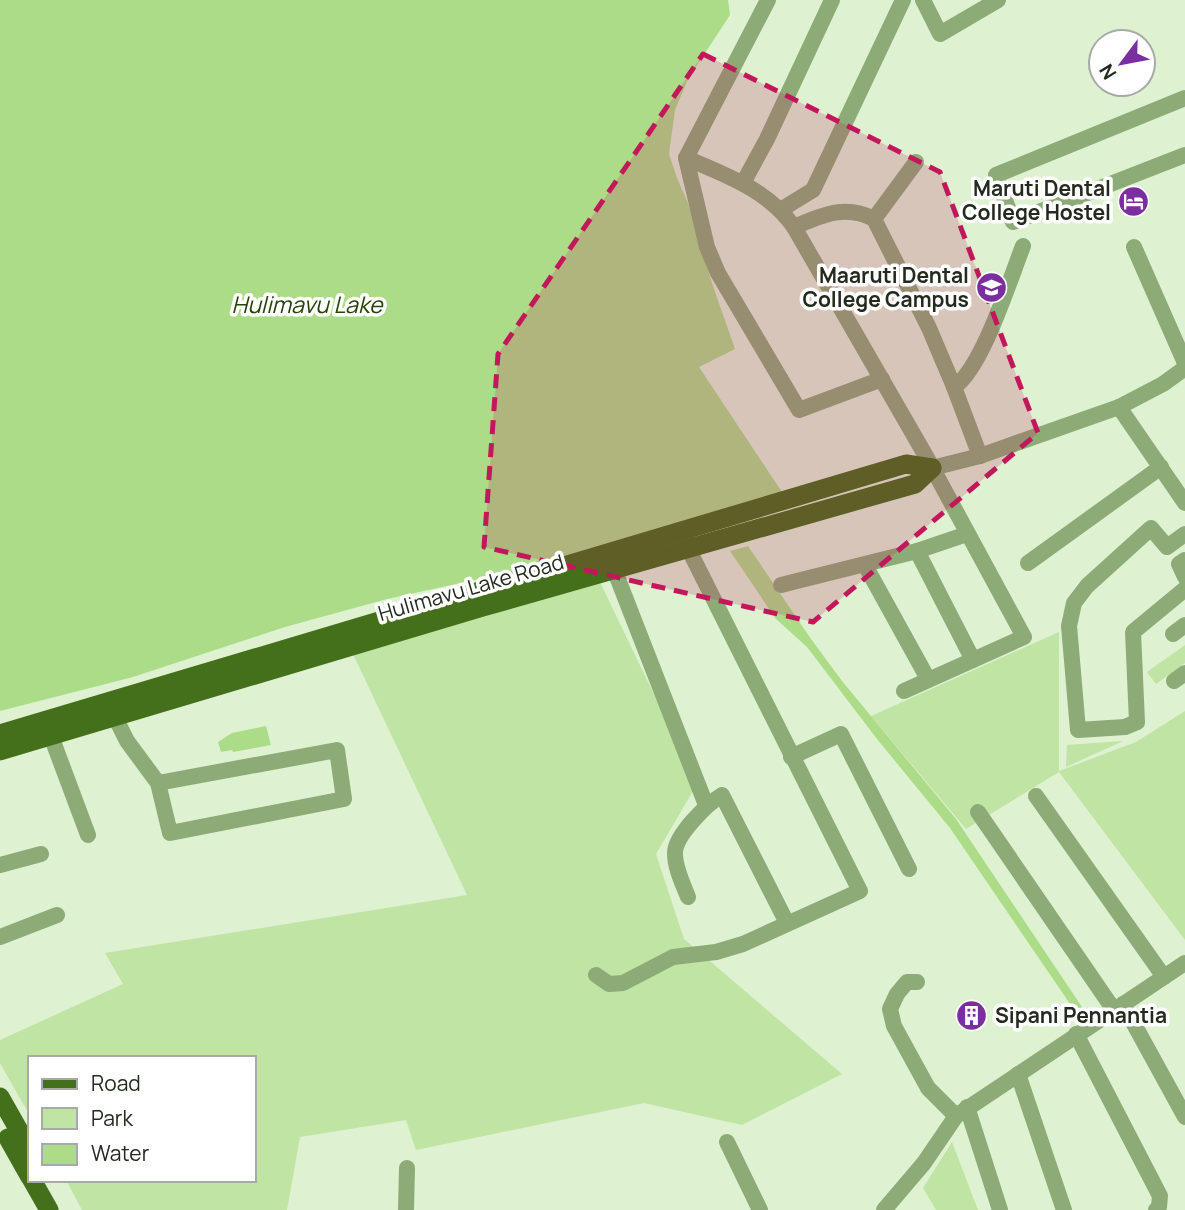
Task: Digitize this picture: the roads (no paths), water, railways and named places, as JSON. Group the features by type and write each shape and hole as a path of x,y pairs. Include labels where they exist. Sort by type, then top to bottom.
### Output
{"main road":[{"name":"Hulimavu Lake Road","path":"0,734 744,523 915,484 941,466"},
{"name":"Hulimavu Lake Road","path":"0,751 614,569 686,540"},
{"path":"0,1097 28,1146"},
{"path":"0,1124 28,1173"},
{"path":"33,1182 49,1210"},
{"path":"47,1182 63,1210"}],"street":[{"path":"768,0 686,158 707,247 718,273 799,410 881,379"},
{"path":"743,183 767,139 832,0"},
{"path":"782,209 813,190 902,0"},
{"path":"923,0 940,34 998,0"},
{"path":"1185,98 996,176 1013,222 1185,155"},
{"path":"686,158 743,183 782,209 881,379 941,466 967,534 1024,637 904,691"},
{"path":"874,219 916,162"},
{"path":"794,227 842,211 856,211 874,219 929,328 980,456"},
{"path":"954,387 977,360 1023,246"},
{"path":"941,466 980,456 1119,408 1163,384 1185,366 1134,247"},
{"path":"1119,408 1185,503"},
{"path":"1028,563 1161,467"},
{"path":"1068,708 1063,654 1077,598 1150,529 1153,529 1183,567"},
{"path":"781,585 917,551 967,534"},
{"path":"1167,547 1185,534"},
{"path":"596,975 610,984 623,983 673,957 716,952 743,944 860,891 791,757 686,540"},
{"path":"917,551 973,660"},
{"path":"865,565 928,679"},
{"path":"614,569 706,805"},
{"path":"1069,625 1078,730 1130,726 1137,722 1133,632 1185,589"},
{"path":"115,717 127,741 158,783 170,833 344,799 337,750 158,783"},
{"path":"791,757 841,734 909,869"},
{"path":"51,736 88,835"},
{"path":"688,897 674,852 676,844 706,805 722,795 788,923"},
{"path":"1036,796 1164,977"},
{"path":"978,811 1119,1007 1185,1117"},
{"path":"0,865 41,854"},
{"path":"0,937 57,915"},
{"path":"884,1210 924,1163 961,1111 1185,963"},
{"path":"917,982 907,982 897,994 890,1009 894,1026 928,1088 961,1111 1000,1210"},
{"path":"1076,1034 1160,1196 1159,1208 1156,1210"},
{"path":"1018,1074 1064,1210"},
{"path":"727,1142 760,1210"},
{"path":"406,1210 407,1168"}],"water":[{"name":"Hulimavu Lake","path":"0,0 728,0 730,15 688,79 675,110 669,154 688,203 735,349 699,367 782,492 525,569 387,599 285,627 133,677 0,711"},
{"path":"748,546 842,681 956,819 1086,1013 1079,1017 950,828 877,739 807,647 775,618 730,551"},
{"path":"266,726 271,745 221,752 218,742 232,733"}],"place":[{"name":"Maruti Dental College Hostel","path":"1134,201"},
{"name":"Maaruti Dental College Campus","path":"992,288"},
{"name":"Sipani Pennantia","path":"972,1016"}]}
